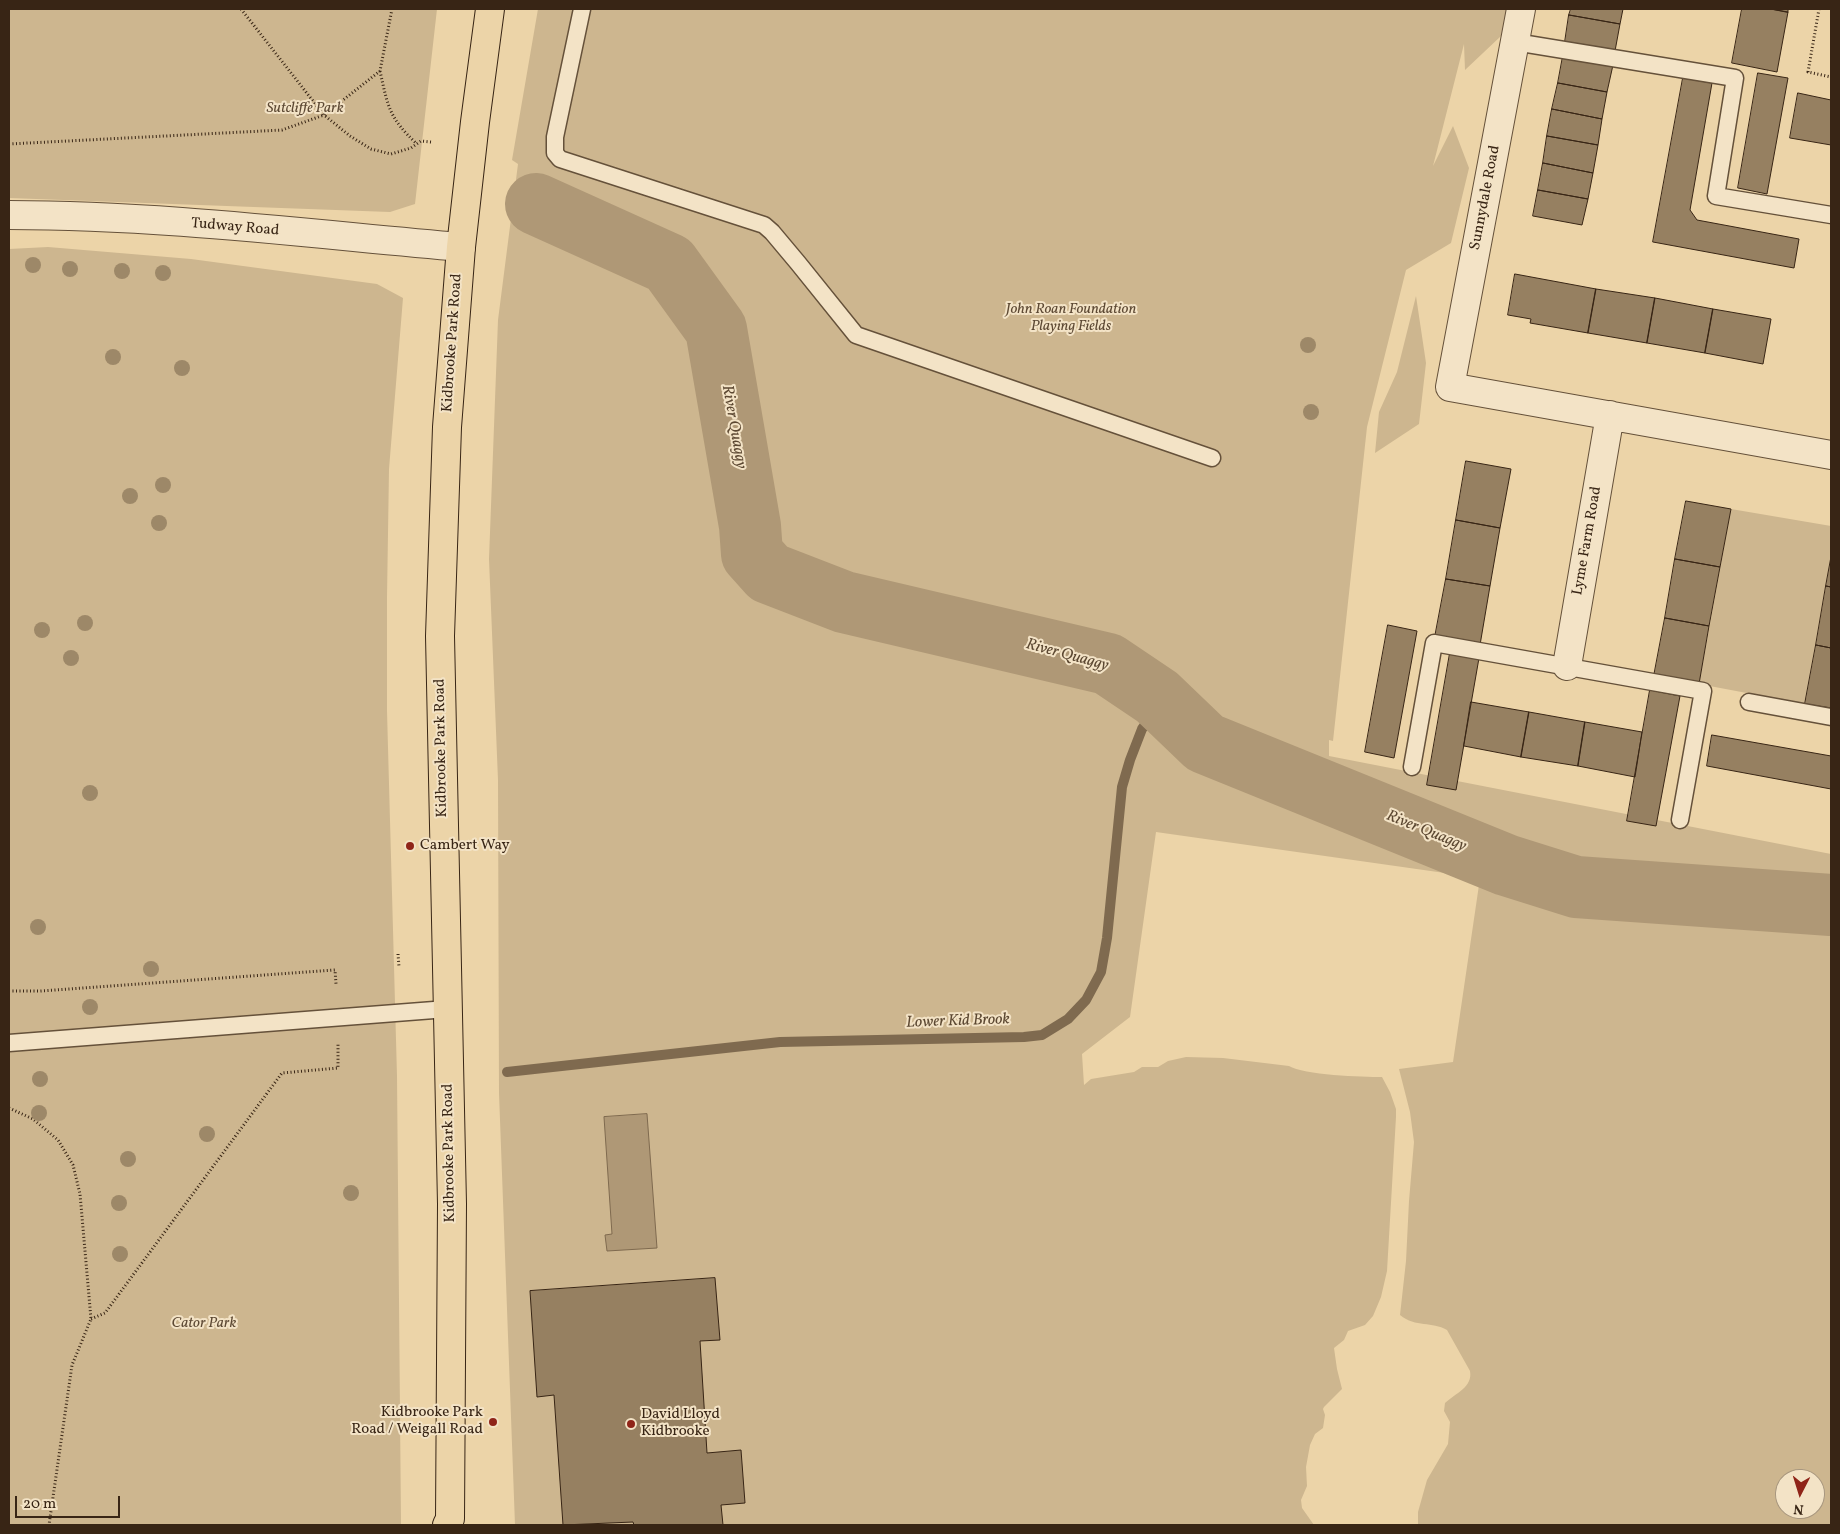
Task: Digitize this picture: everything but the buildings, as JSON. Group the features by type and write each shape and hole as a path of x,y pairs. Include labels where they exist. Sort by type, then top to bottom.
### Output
{"highway":[{"name":"Kidbrooke Park Road","path":"451,1523 452,1204 440,636 447,427 461,247 490,9"}],"street":[{"name":"Sunnydale Road","path":"1521,9 1450,386 1610,415"},
{"name":"Tudway Road","path":"9,215 60,215 206,225 461,247"},
{"path":"1610,415 1831,455"},
{"name":"Lyme Farm Road","path":"1566,666 1610,415"}],"lane":[{"path":"582,9 555,137 555,153 560,159 764,225 793,257 856,335 1212,458"},
{"path":"1515,42 1735,78 1716,196 1831,215"},
{"path":"1412,767 1434,643 1703,691 1680,820"},
{"path":"1749,702 1831,717"},
{"path":"9,1043 447,1009"}],"path":[{"path":"241,9 324,115 350,136 371,149 391,154 422,141 431,142"},
{"path":"392,9 380,71 391,115 400,128 417,144"},
{"path":"1819,9 1808,72 1831,77"},
{"path":"9,144 282,130 324,115 380,71"},
{"path":"398,954 399,968"},
{"path":"9,991 50,990 335,970 336,984"},
{"path":"91,1319 105,1313 282,1073 338,1068 338,1042"},
{"path":"9,1108 33,1119 58,1140 73,1166 80,1194 91,1319 72,1365 49,1525"}],"green space":[{"name":"Sutcliffe Park","path":"9,9 437,9 415,204 390,212 9,198"},
{"name":"John Roan Foundation Playing Fields","path":"538,9 1507,9 1501,36 1465,70 1464,44 1433,166 1453,126 1469,168 1451,243 1406,270 1367,427 1333,741 1329,740 1329,756 1831,854 1831,1525 1418,1525 1418,1512 1427,1480 1448,1444 1450,1422 1444,1411 1445,1403 1466,1386 1469,1381 1470,1371 1447,1330 1441,1327 1412,1322 1400,1315 1406,1261 1414,1142 1410,1112 1399,1069 1453,1062 1480,878 1156,832 1130,1017 1082,1054 1084,1085 1091,1079 1134,1072 1142,1067 1158,1067 1168,1061 1186,1057 1223,1058 1289,1066 1307,1072 1382,1077 1396,1109 1387,1271 1381,1297 1373,1316 1365,1325 1348,1331 1344,1340 1334,1348 1342,1389 1323,1409 1325,1415 1323,1428 1315,1434 1310,1445 1306,1467 1307,1486 1301,1500 1302,1508 1314,1525 515,1525 499,1093 498,780 489,559 498,320 518,164 512,160"},
{"name":"Cator Park","path":"48,247 191,259 377,284 403,298 389,469 387,597 387,711 397,1076 401,1525 9,1525 9,249"},
{"path":"1416,296 1426,363 1419,424 1375,453 1379,412 1397,372"},
{"path":"1731,509 1831,526 1831,557 1805,704 1699,684"}],"shaded area":[{"path":"647,1114 657,1248 607,1251 605,1235 612,1234 604,1117"}],"waterway":[{"name":"River Quaggy","path":"536,204 669,264 716,329 750,526 752,554 769,573 844,602 1108,664 1157,697 1205,743 1506,865 1576,887 1831,905"},
{"name":"Lower Kid Brook","path":"507,1072 780,1042 1024,1037 1042,1035 1068,1019 1086,1000 1101,972 1107,938 1122,787 1142,729 1161,702"}],"place":[{"name":"Cambert Way","path":"410,846"},
{"name":"Kidbrooke Park Road / Weigall Road","path":"493,1422"},
{"name":"David Lloyd Kidbrooke","path":"631,1424"}]}
